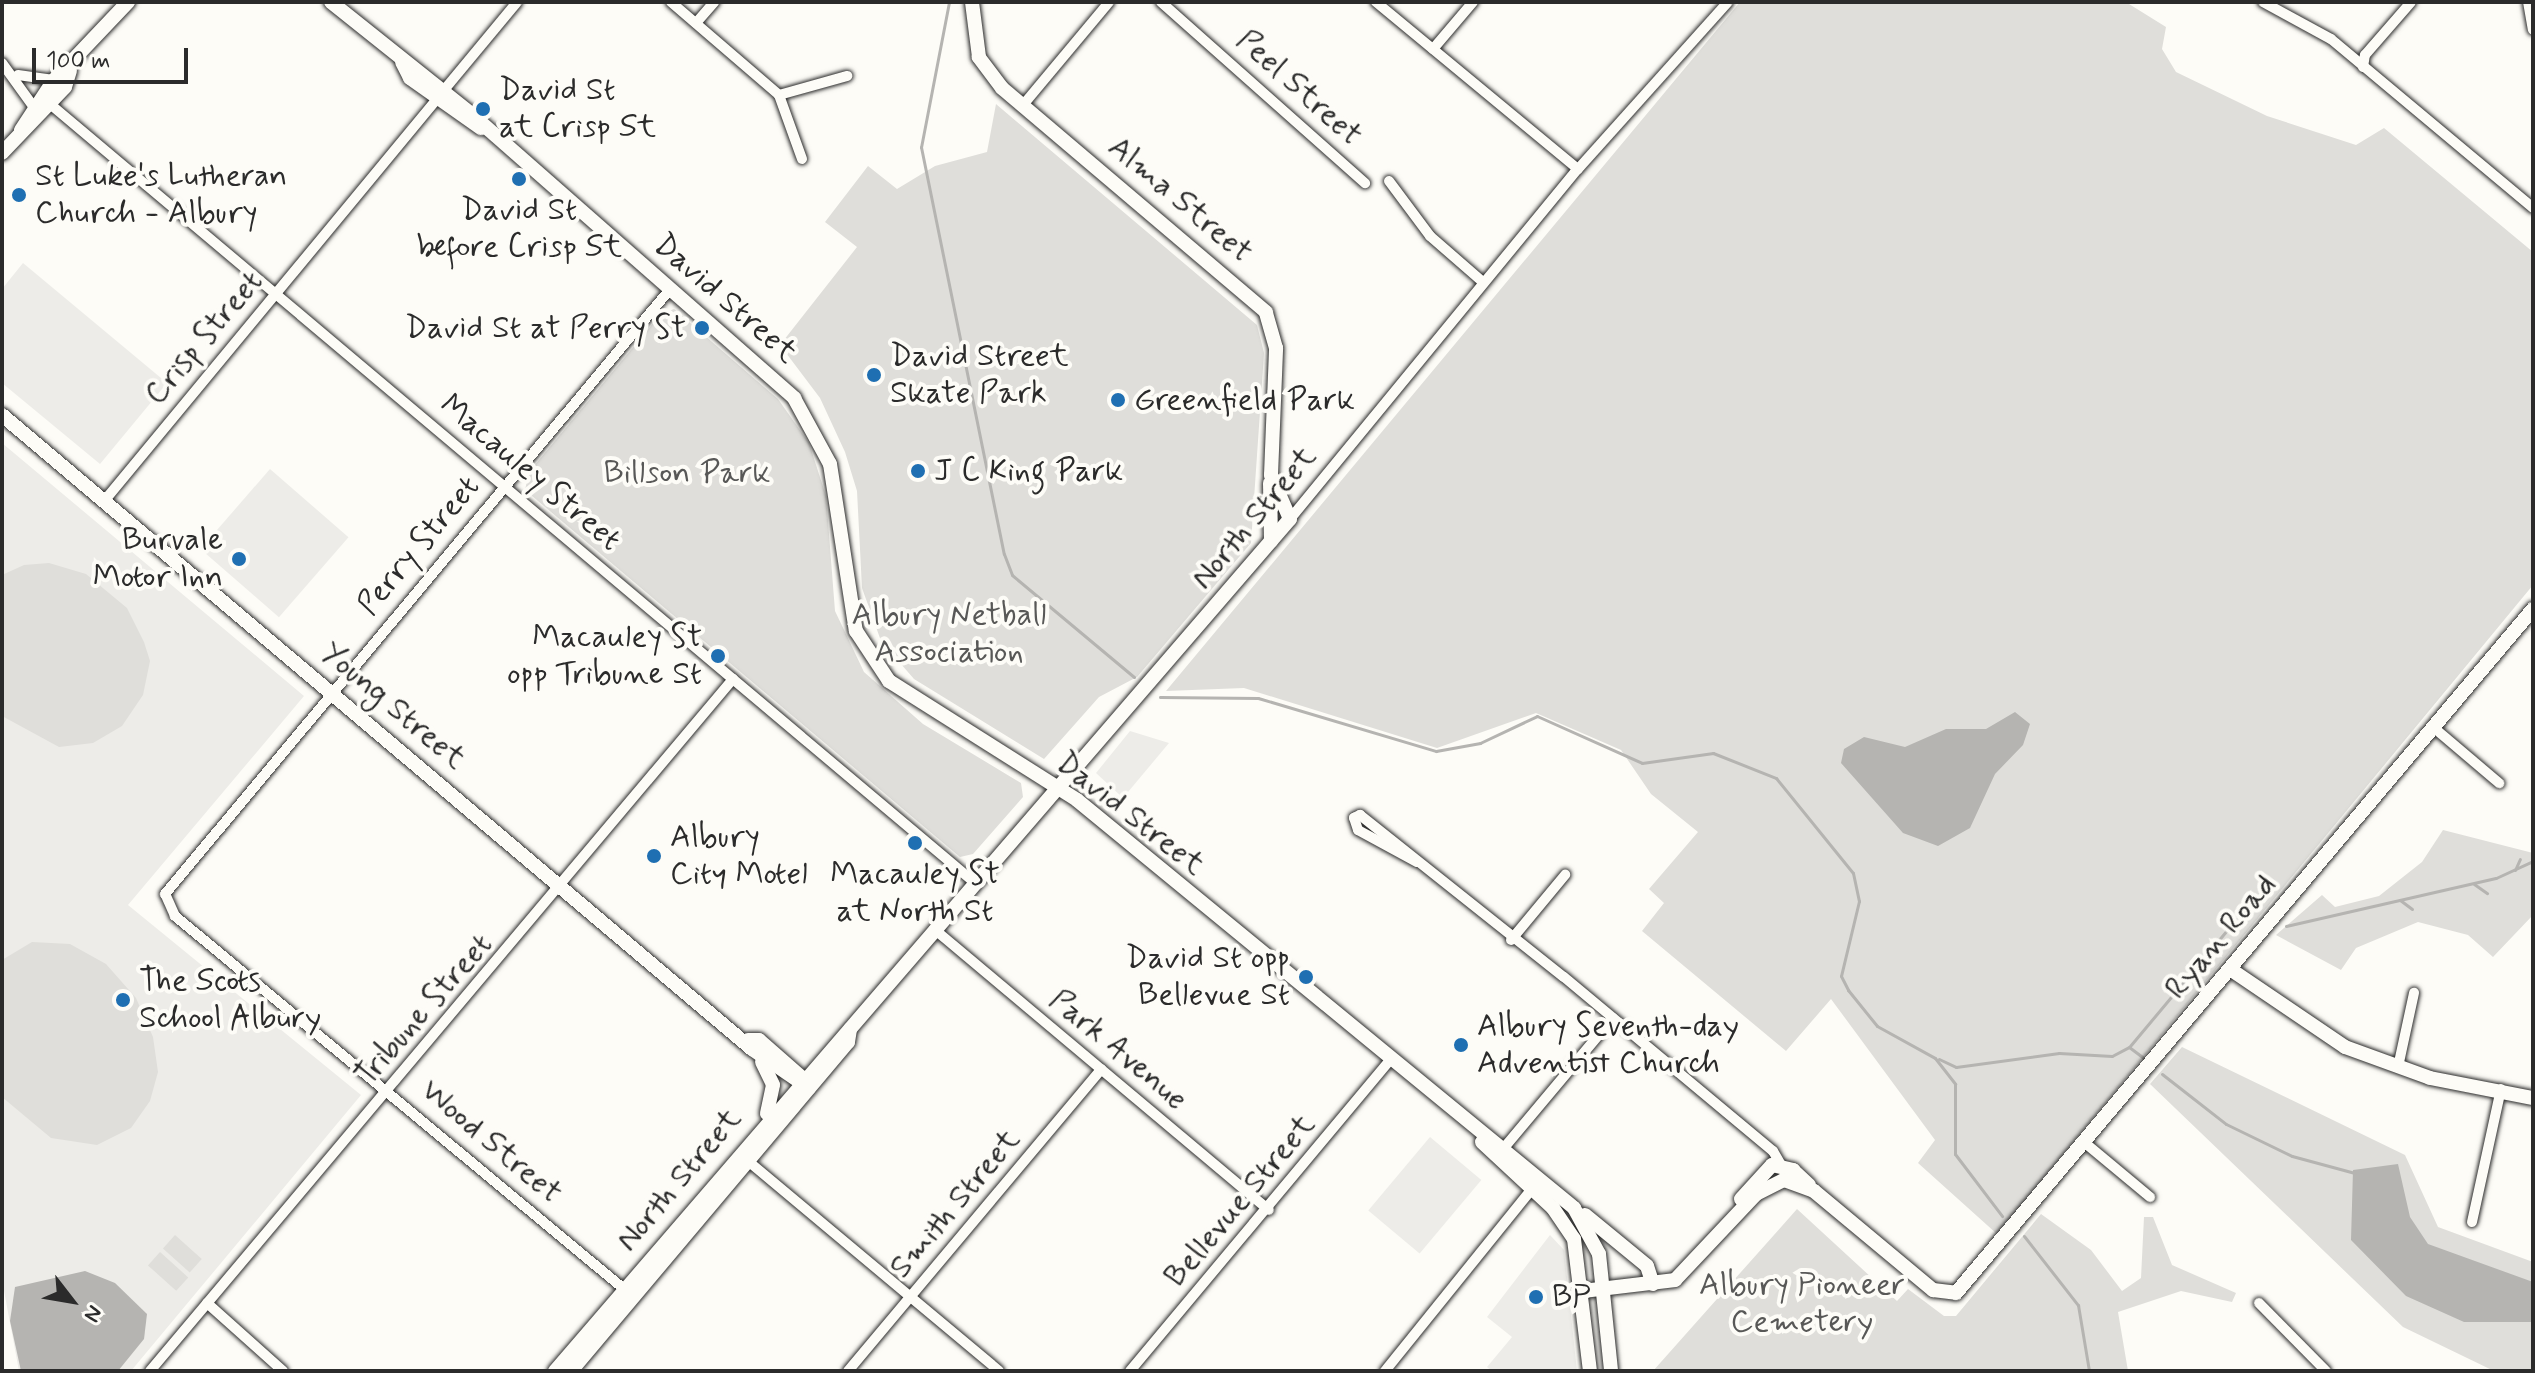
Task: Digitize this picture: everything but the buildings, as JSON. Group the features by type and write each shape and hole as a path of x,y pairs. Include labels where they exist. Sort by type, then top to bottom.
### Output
{"main road":[{"path":"2,153 21,130 50,104 70,71 127,2"},
{"name":"David Street","path":"331,2 771,371 821,438 836,490 848,605 879,670 932,714 1057,787 1472,1130 1532,1189 1574,1239 1583,1291 1590,1371"},
{"name":"Alma Street","path":"972,2 979,57 1023,105 1266,312 1276,335 1271,475 1265,512 1271,541"},
{"path":"21,130 33,106 54,80 70,71"},
{"name":"Young Street","path":"2,415 563,884 750,1045 803,1083"},
{"name":"Alma Street","path":"1271,475 1290,519"},
{"name":"North Street","path":"555,1371 760,1129 1290,519"},
{"name":"Ryan Road","path":"1785,1173 1814,1191 1947,1295 1966,1283 2531,614"},
{"path":"2230,969 2276,1006 2398,1067 2532,1095"},
{"path":"750,1045 773,1085 760,1129"},
{"name":"North Street","path":"571,1371 748,1161 803,1083"},
{"name":"David Street","path":"1472,1130 1503,1149 1569,1203 1594,1239 1605,1289 1611,1371"},
{"path":"1583,1291 1653,1284 1681,1277 1765,1169 1785,1173"},
{"path":"1569,1203 1647,1266 1653,1284"}],"street":[{"name":"Crisp Street","path":"105,500 517,2"},
{"path":"671,2 779,95 802,159"},
{"path":"696,23 714,2"},
{"path":"1023,105 1109,2"},
{"name":"Peel Street","path":"1161,2 1365,183"},
{"path":"1376,2 1578,169"},
{"path":"1433,49 1473,2"},
{"name":"North Street","path":"1290,519 1578,169 1728,2"},
{"path":"2263,2 2305,21 2533,208"},
{"path":"2363,67 2365,55 2411,2"},
{"path":"2528,2 2533,30"},
{"path":"2,63 37,84 54,80"},
{"path":"13,72 33,106"},
{"path":"779,95 847,76"},
{"name":"Macauley Street","path":"50,104 975,883"},
{"path":"1389,181 1430,236 1483,282"},
{"name":"Perry Street","path":"175,916 165,901 168,886 671,288"},
{"name":"Tribune Street","path":"150,1371 390,1091 733,679"},
{"path":"2433,727 2499,783"},
{"path":"1360,815 1350,824 1417,862 1511,940 1613,1018 1785,1173"},
{"path":"1511,940 1565,875"},
{"name":"Wood Street","path":"175,916 390,1091 624,1289"},
{"name":"Park Avenue","path":"934,929 1269,1210"},
{"path":"2398,1067 2414,993"},
{"path":"1503,1149 1613,1018"},
{"name":"Bellevue Street","path":"1130,1371 1269,1210 1388,1062"},
{"name":"Smith Street","path":"848,1371 1101,1069"},
{"path":"2472,1222 2501,1089"},
{"path":"2084,1142 2150,1197"},
{"path":"748,1161 999,1371"},
{"path":"1385,1371 1532,1189"},
{"path":"207,1303 283,1371"},
{"path":"2259,1303 2326,1371"}],"shaded area":[{"path":"23,263 167,383 100,464 2,383 2,289"},
{"name":"The Scots School Albury","path":"2,443 304,696 128,905 361,1095 131,1371 19,1371 2,1280"},
{"path":"270,469 348,537 279,617 200,549"},
{"path":"2015,712 2030,724 2023,745 1995,774 1970,828 1938,846 1903,833 1841,763 1844,749 1864,737 1905,747 1946,729 1986,729"},
{"path":"1130,731 1169,743 1123,798 1096,773"},
{"path":"1430,1137 1481,1180 1420,1254 1368,1211"},
{"path":"2398,1164 2410,1217 2428,1244 2533,1282 2533,1322 2464,1322 2406,1296 2351,1240 2353,1170"},
{"name":"BP","path":"1550,1235 1564,1250 1577,1371 1492,1371 1487,1367 1512,1337 1487,1317"},
{"path":"85,1271 115,1283 147,1314 144,1339 118,1371 21,1371 10,1321 15,1287"}],"green space":[{"path":"1740,2 2129,4 2166,27 2162,49 2176,72 2267,116 2356,145 2384,128 2533,252 2533,585 1997,1234 1918,1163 1935,1140 1831,999 1786,1051 1642,931 1664,903 1649,889 1698,832 1651,794 1621,750 1536,713 1437,748 1244,688 1166,691"},
{"name":"Albury Netball Association","path":"996,104 1257,325 1264,353 1251,543 1137,677 1099,697 1044,759 914,679 881,641 862,588 857,491 845,452 820,398 780,345 857,247 825,222 868,166 897,189 935,166 987,152"},
{"name":"Billson Park","path":"674,309 778,399 809,443 826,496 835,611 864,672 923,724 1021,783 1023,797 973,854 960,857 525,490 529,472 661,314"},
{"path":"49,563 86,574 127,608 144,642 150,661 143,695 122,726 93,743 59,747 2,716 2,575 24,565"},
{"path":"2443,830 2533,853 2533,915 2493,957 2468,935 2418,922 2356,948 2341,970 2276,935 2322,895 2335,907 2379,896 2422,862"},
{"path":"32,942 70,944 106,964 136,998 153,1037 158,1072 150,1101 131,1128 97,1145 51,1138 2,1097 2,960"},
{"path":"2182,1047 2405,1155 2438,1227 2533,1262 2533,1371 2494,1371 2403,1327 2150,1084"},
{"name":"Albury Pioneer Cemetery","path":"1797,1209 1897,1301 1908,1289 1944,1316 1956,1316 2041,1214 2091,1250 2122,1291 2141,1278 2144,1217 2153,1217 2172,1265 2236,1293 2232,1302 2181,1291 2118,1312 2128,1371 1653,1371"},
{"path":"175,1235 202,1259 190,1272 163,1248"},
{"path":"160,1252 188,1277 176,1291 148,1265"}],"waterway":[{"path":"949,2 921,147 1004,554 1012,575 1134,677"},
{"path":"1160,697 1258,698 1436,751 1480,743 1537,716 1642,763 1713,753 1776,778 1853,873 1859,901 1841,976 1848,990 1877,1026 1935,1058 1955,1084 1955,1154 2002,1216"},
{"path":"2515,870 2520,859"},
{"path":"2286,926 2496,878 2533,861"},
{"path":"2474,884 2487,893"},
{"path":"2400,900 2412,909"},
{"path":"2130,1046 2226,931 2243,925"},
{"path":"1939,1059 1956,1067 2059,1053 2112,1056 2129,1047 2145,1059"},
{"path":"2162,1074 2226,1124 2292,1156 2355,1173"},
{"path":"2024,1236 2078,1305 2089,1371"}],"place":[{"name":"David St at Crisp St","path":"483,109"},
{"name":"David St before Crisp St","path":"519,179"},
{"name":"St Luke's Lutheran Church - Albury","path":"19,195"},
{"name":"David St at Perry St","path":"702,328"},
{"name":"David Street Skate Park","path":"874,375"},
{"name":"Greenfield Park","path":"1118,400"},
{"name":"J C King Park","path":"918,471"},
{"name":"Burvale Motor Inn","path":"239,559"},
{"name":"Macauley St opp Tribune St","path":"718,656"},
{"name":"Macauley St at North St","path":"915,843"},
{"name":"Albury City Motel","path":"654,856"},
{"name":"David St opp Bellevue St","path":"1306,977"},
{"name":"The Scots School Albury","path":"123,1000"},
{"name":"Albury Seventh-day Adventist Church","path":"1461,1045"},
{"name":"BP","path":"1536,1297"}]}
